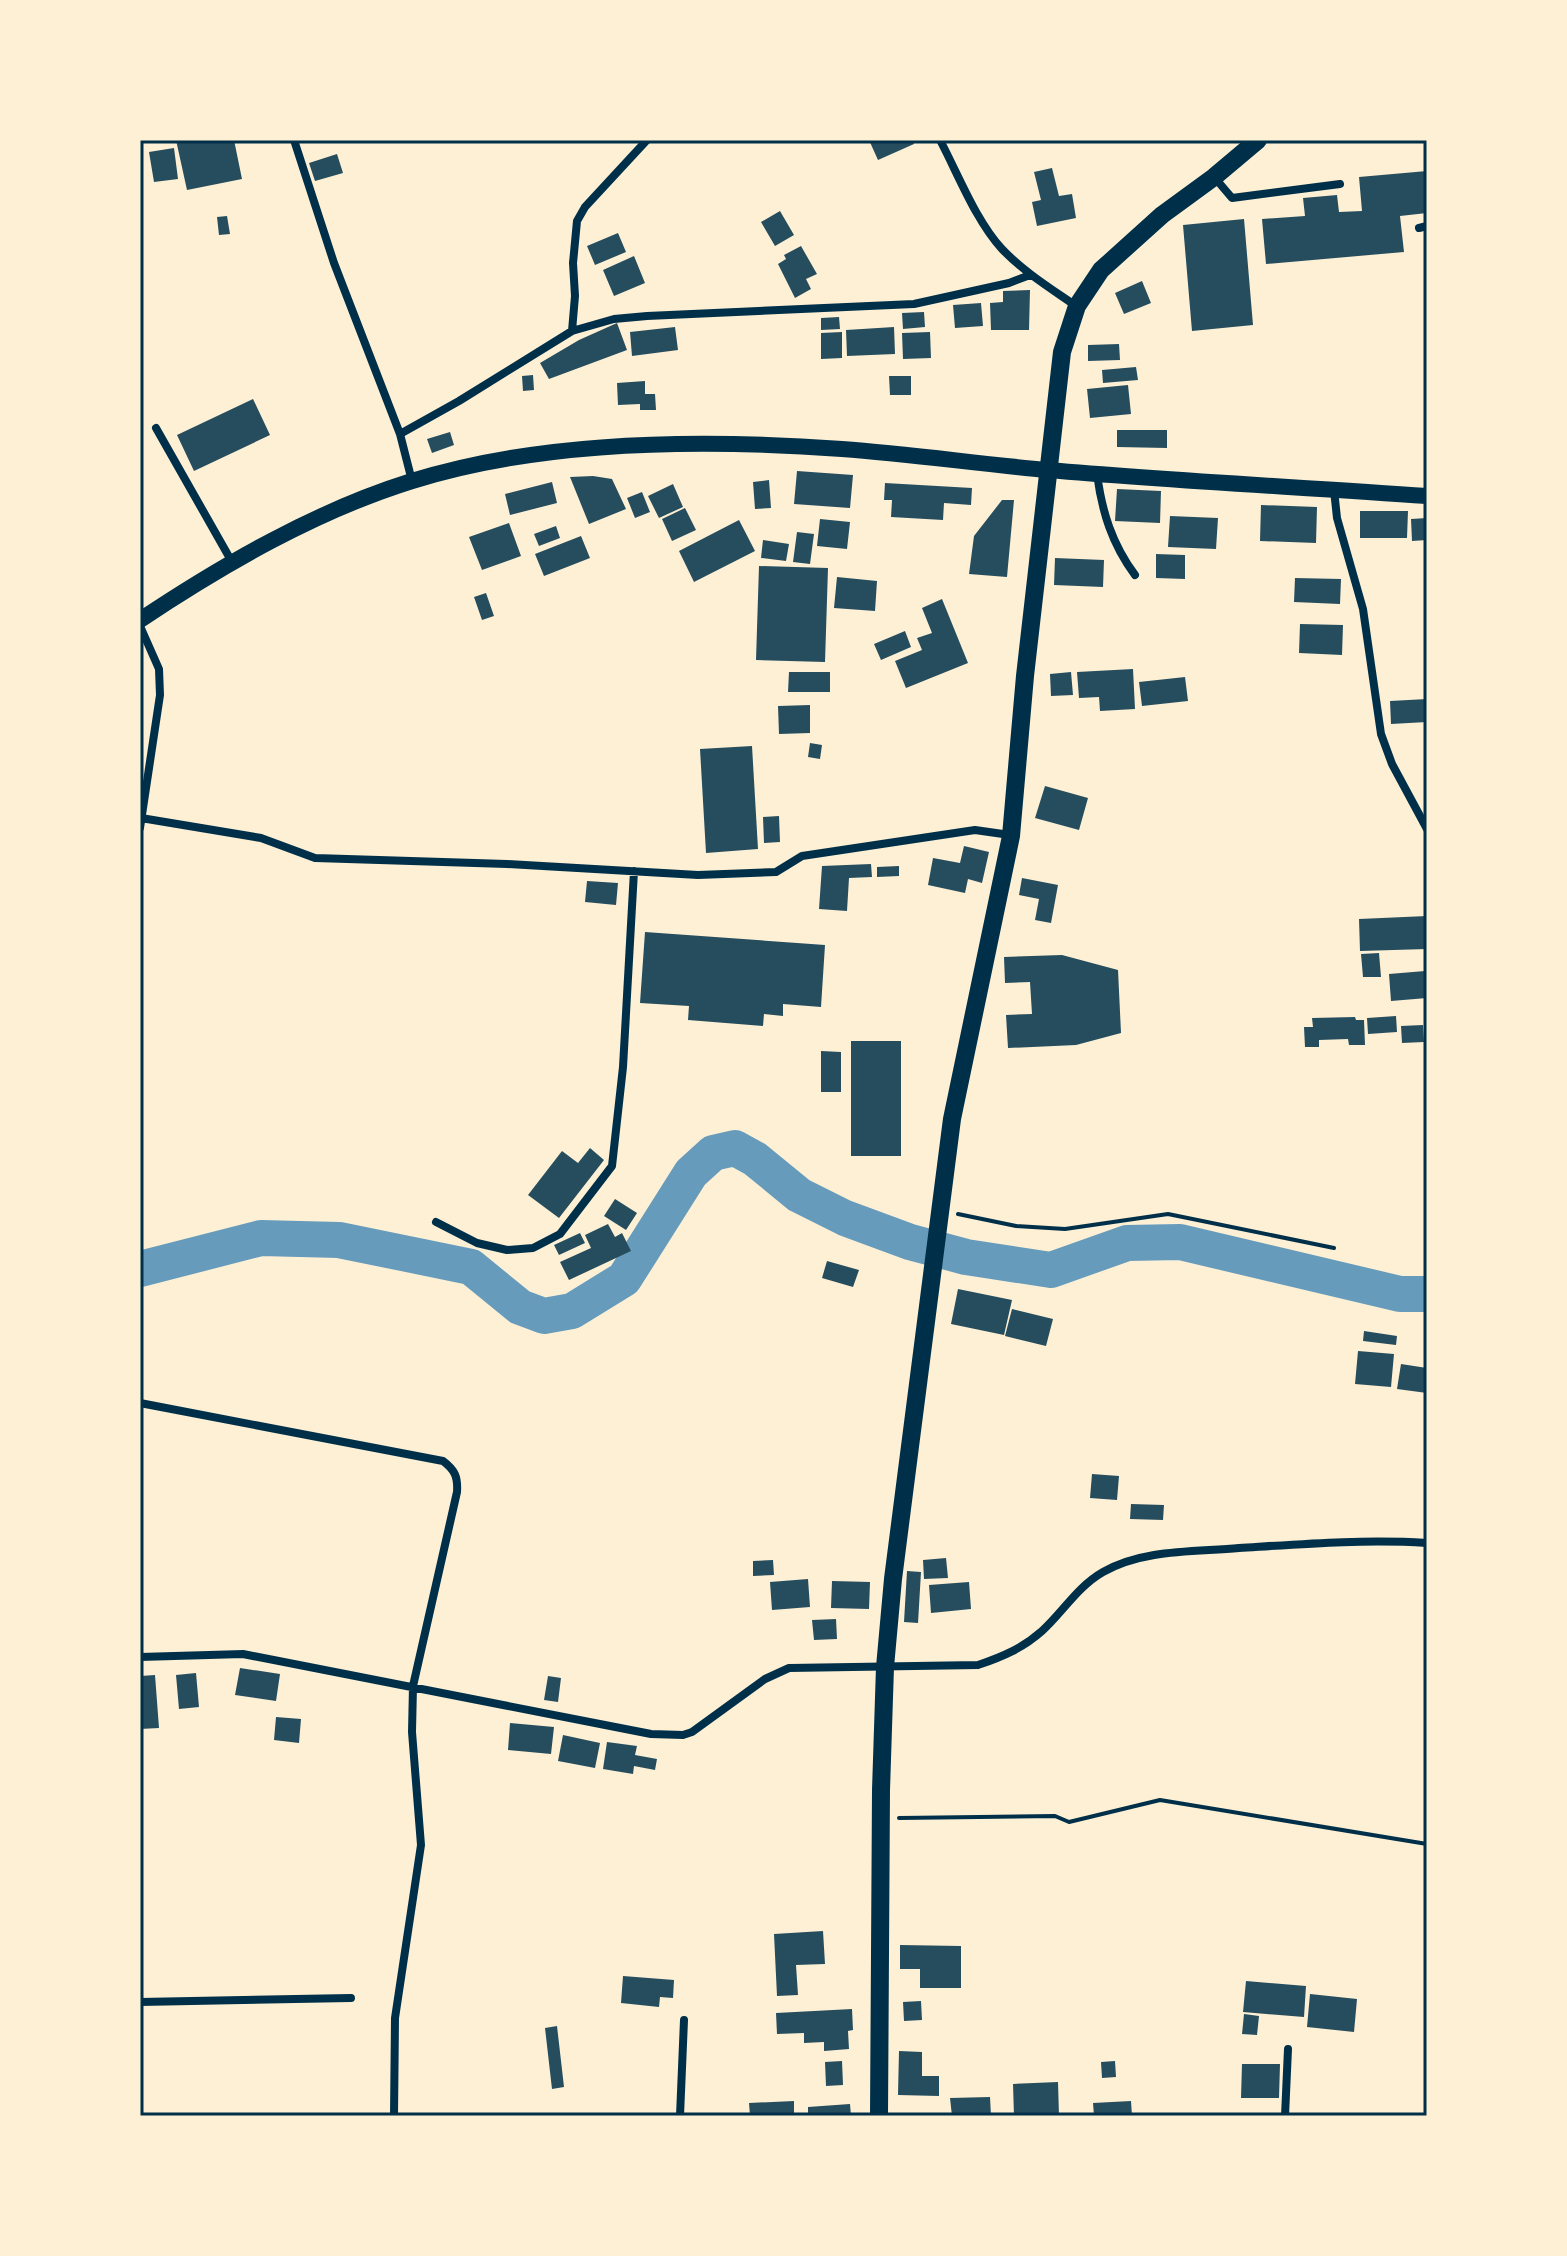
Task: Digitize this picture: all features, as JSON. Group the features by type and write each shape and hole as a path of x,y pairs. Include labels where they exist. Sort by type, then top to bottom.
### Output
{"main road":[{"path":"879,2116 885,1667 905,1477 952,1119 1011,836 1062,352 1077,306 1101,270 1162,215 1258,140"},
{"path":"140,620 283,535 412,481 522,456 580,450 665,446 841,449 1048,470 1427,496"}],"street":[{"path":"294,140 334,263 400,434 412,481"},
{"path":"572,331 577,221 585,207 647,140"},
{"path":"940,140 975,208 999,246 1030,275 1077,306"},
{"path":"1214,177 1232,198 1340,184"},
{"path":"400,434 572,331 614,319 914,304 1009,283 1030,275"},
{"path":"156,428 232,563"},
{"path":"1097,473 1112,537 1120,555 1135,575"},
{"path":"1334,490 1337,518 1363,609 1381,734 1392,764 1427,829"},
{"path":"140,626 159,669 160,695 140,828"},
{"path":"141,818 261,838 315,858 507,864 698,875 776,872 802,856 975,830 1011,836"},
{"path":"436,1222 477,1243 507,1250 533,1248 560,1234 612,1166 623,1067 634,871"},
{"path":"140,1403 443,1461 453,1469 458,1481 413,1686 412,1732 421,1845 395,2018 394,2116"},
{"path":"140,1657 243,1654 651,1734 683,1735 700,1728 765,1679 789,1668 978,1665 1007,1655 1043,1631 1086,1583 1129,1561 1157,1554 1325,1542 1386,1540 1427,1543"},
{"path":"140,2002 351,1998"},
{"path":"680,2116 684,2020"},
{"path":"1285,2116 1288,2049"}],"path":[{"path":"941,1209 1016,1226 1065,1229 1168,1214 1334,1248"},
{"path":"881,1818 1055,1816 1069,1822 1160,1800 1427,1844"}],"building":[{"path":"176,140 234,140 242,179 187,190"},
{"path":"869,140 913,140 914,144 878,160"},
{"path":"174,148 178,179 154,182 149,152"},
{"path":"337,154 343,173 315,181 309,163"},
{"path":"1052,168 1059,196 1072,194 1076,218 1037,226 1032,202 1041,200 1034,172"},
{"path":"1427,171 1427,213 1400,216 1404,252 1266,264 1262,219 1305,216 1303,198 1337,195 1339,212 1362,211 1359,177"},
{"path":"780,211 794,235 775,246 761,222"},
{"path":"227,216 230,234 219,235 217,217"},
{"path":"1244,219 1253,325 1192,331 1183,225"},
{"path":"618,233 626,252 595,265 587,246"},
{"path":"801,246 817,274 806,279 811,289 795,298 778,264 786,259 784,255"},
{"path":"634,256 645,283 614,296 603,270"},
{"path":"1142,281 1151,303 1124,314 1115,293"},
{"path":"1030,290 1029,330 991,330 990,303 1003,302 1003,291"},
{"path":"981,303 983,326 955,328 953,305"},
{"path":"924,312 925,327 903,329 902,313"},
{"path":"839,317 840,329 821,330 821,318"},
{"path":"617,323 627,350 549,379 540,363 579,340"},
{"path":"675,327 678,350 632,356 630,332"},
{"path":"894,327 895,354 847,356 846,330"},
{"path":"842,332 842,358 821,359 821,333"},
{"path":"930,332 931,358 903,359 902,333"},
{"path":"1119,344 1120,360 1088,361 1088,345"},
{"path":"1136,367 1138,380 1103,383 1102,370"},
{"path":"533,375 534,390 523,391 522,376"},
{"path":"889,376 911,376 911,395 890,395"},
{"path":"645,381 645,394 655,394 656,410 640,410 640,404 618,405 617,383"},
{"path":"1128,385 1131,414 1090,418 1087,389"},
{"path":"253,399 270,435 194,471 177,435"},
{"path":"1117,430 1167,430 1167,448 1117,447"},
{"path":"450,432 454,445 432,453 427,439"},
{"path":"797,471 853,475 850,508 794,504"},
{"path":"570,477 612,479 626,509 589,524"},
{"path":"769,480 771,508 755,509 753,482"},
{"path":"552,482 557,503 510,515 505,494"},
{"path":"885,483 972,488 971,505 944,503 943,520 891,517 892,500 884,500"},
{"path":"673,484 683,507 659,518 648,496"},
{"path":"1117,489 1161,491 1160,523 1115,521"},
{"path":"642,492 650,512 635,518 627,498"},
{"path":"1002,500 1014,500 1007,577 969,574 974,536"},
{"path":"1261,505 1317,507 1316,543 1260,541"},
{"path":"685,508 696,530 672,541 662,519"},
{"path":"1360,511 1408,511 1407,538 1360,538"},
{"path":"1170,516 1218,518 1216,549 1168,547"},
{"path":"1427,518 1427,540 1412,541 1411,519"},
{"path":"820,519 850,522 847,549 817,546"},
{"path":"739,520 755,551 694,582 679,551"},
{"path":"509,523 521,556 482,570 469,537"},
{"path":"556,526 560,538 539,546 534,534"},
{"path":"797,532 814,534 810,564 793,562"},
{"path":"581,536 590,558 544,576 535,554"},
{"path":"763,540 789,544 786,561 761,558"},
{"path":"1156,554 1185,555 1185,579 1156,578"},
{"path":"1055,558 1104,560 1103,587 1054,585"},
{"path":"759,566 828,568 825,662 756,660"},
{"path":"837,577 877,581 875,611 834,608"},
{"path":"1295,578 1341,579 1340,604 1294,602"},
{"path":"486,593 494,616 482,620 474,597"},
{"path":"942,599 968,663 906,688 895,661 922,650 917,638 932,633 922,608"},
{"path":"1300,624 1343,625 1342,655 1299,653"},
{"path":"905,631 911,647 881,660 874,644"},
{"path":"1133,669 1135,709 1100,711 1099,697 1079,698 1077,672"},
{"path":"789,672 830,672 830,692 788,692"},
{"path":"1071,672 1073,695 1051,696 1050,674"},
{"path":"1185,677 1188,701 1142,706 1139,682"},
{"path":"1427,699 1427,722 1391,724 1390,701"},
{"path":"810,705 810,733 779,734 778,706"},
{"path":"810,743 822,745 820,759 808,757"},
{"path":"752,746 758,849 706,853 700,749"},
{"path":"1045,786 1088,798 1079,830 1035,818"},
{"path":"779,816 780,842 764,843 763,817"},
{"path":"964,846 989,852 982,883 968,879 965,893 928,885 933,858 960,863"},
{"path":"871,864 872,877 849,878 847,911 819,909 822,866"},
{"path":"899,866 899,876 877,877 877,867"},
{"path":"1022,878 1058,885 1051,923 1035,920 1039,899 1019,895"},
{"path":"587,881 618,883 616,905 585,902"},
{"path":"1427,916 1427,949 1360,951 1359,919"},
{"path":"645,932 825,945 821,1007 783,1004 783,1016 764,1014 763,1026 688,1020 689,1006 640,1003"},
{"path":"1379,953 1381,977 1363,977 1361,954"},
{"path":"1062,955 1118,970 1121,1033 1076,1045 1008,1048 1006,1015 1032,1014 1030,982 1005,983 1004,957"},
{"path":"1425,971 1427,998 1391,1001 1389,974"},
{"path":"1396,1016 1397,1032 1368,1034 1367,1018"},
{"path":"1355,1017 1356,1020 1364,1020 1365,1045 1349,1045 1348,1039 1319,1040 1319,1047 1305,1047 1304,1027 1313,1027 1312,1018"},
{"path":"1423,1025 1424,1042 1402,1043 1401,1026"},
{"path":"851,1041 901,1041 901,1156 851,1156"},
{"path":"821,1051 841,1052 841,1092 821,1092"},
{"path":"590,1148 604,1160 559,1218 528,1195 562,1151 578,1163"},
{"path":"615,1199 637,1213 626,1230 604,1216"},
{"path":"608,1224 615,1237 622,1233 631,1251 569,1280 560,1262 591,1248 585,1235"},
{"path":"580,1233 585,1243 559,1255 554,1245"},
{"path":"827,1261 859,1270 853,1287 822,1278"},
{"path":"958,1289 1012,1300 1004,1335 951,1324"},
{"path":"1012,1309 1053,1319 1046,1346 1005,1336"},
{"path":"1364,1331 1397,1336 1396,1345 1363,1341"},
{"path":"1358,1351 1394,1354 1391,1387 1355,1384"},
{"path":"1401,1364 1427,1368 1427,1393 1397,1389"},
{"path":"1092,1474 1119,1476 1117,1500 1090,1498"},
{"path":"1131,1504 1164,1505 1163,1520 1130,1519"},
{"path":"946,1558 948,1578 924,1579 923,1560"},
{"path":"773,1560 774,1575 753,1576 753,1561"},
{"path":"907,1571 921,1572 918,1623 904,1622"},
{"path":"808,1579 810,1607 772,1610 770,1582"},
{"path":"832,1581 870,1582 869,1609 831,1608"},
{"path":"969,1582 971,1609 931,1613 929,1585"},
{"path":"836,1619 837,1639 814,1640 812,1620"},
{"path":"240,1668 280,1674 276,1701 235,1695"},
{"path":"196,1673 199,1707 179,1709 176,1675"},
{"path":"155,1675 159,1728 140,1729 140,1676"},
{"path":"548,1676 561,1678 558,1702 544,1700"},
{"path":"276,1717 301,1719 299,1743 274,1740"},
{"path":"510,1723 554,1727 551,1754 508,1750"},
{"path":"563,1735 600,1743 595,1768 558,1761"},
{"path":"607,1742 637,1746 635,1755 657,1759 655,1770 634,1766 633,1774 603,1769"},
{"path":"823,1931 825,1964 796,1965 798,1995 777,1996 774,1934"},
{"path":"900,1945 961,1946 961,1988 920,1988 920,1969 900,1969"},
{"path":"623,1976 674,1980 673,1998 660,1997 659,2007 621,2003"},
{"path":"1246,1981 1306,1986 1304,2017 1243,2012"},
{"path":"1310,1994 1357,1999 1354,2032 1307,2027"},
{"path":"921,2001 922,2020 904,2021 903,2002"},
{"path":"852,2009 853,2030 848,2031 849,2049 824,2051 824,2042 804,2043 804,2033 777,2034 776,2013"},
{"path":"1244,2014 1259,2016 1257,2035 1242,2034"},
{"path":"557,2026 564,2087 552,2089 545,2028"},
{"path":"899,2051 922,2052 922,2076 939,2076 939,2096 898,2095"},
{"path":"842,2061 843,2085 826,2086 825,2062"},
{"path":"1115,2061 1116,2077 1102,2078 1101,2062"},
{"path":"1242,2064 1280,2064 1279,2098 1241,2098"},
{"path":"1058,2082 1059,2116 1014,2116 1013,2084"},
{"path":"990,2097 991,2116 952,2116 950,2098"},
{"path":"794,2101 794,2115 750,2116 749,2103"},
{"path":"1131,2101 1132,2116 1094,2116 1093,2103"},
{"path":"850,2104 851,2116 808,2116 808,2107"}],"waterway":[{"path":"140,1269 261,1238 339,1240 471,1267 520,1307 544,1316 572,1311 624,1279 691,1173 713,1153 735,1148 755,1159 799,1195 845,1218 910,1242 966,1257 1051,1270 1127,1243 1180,1242 1400,1294 1427,1294"}]}
